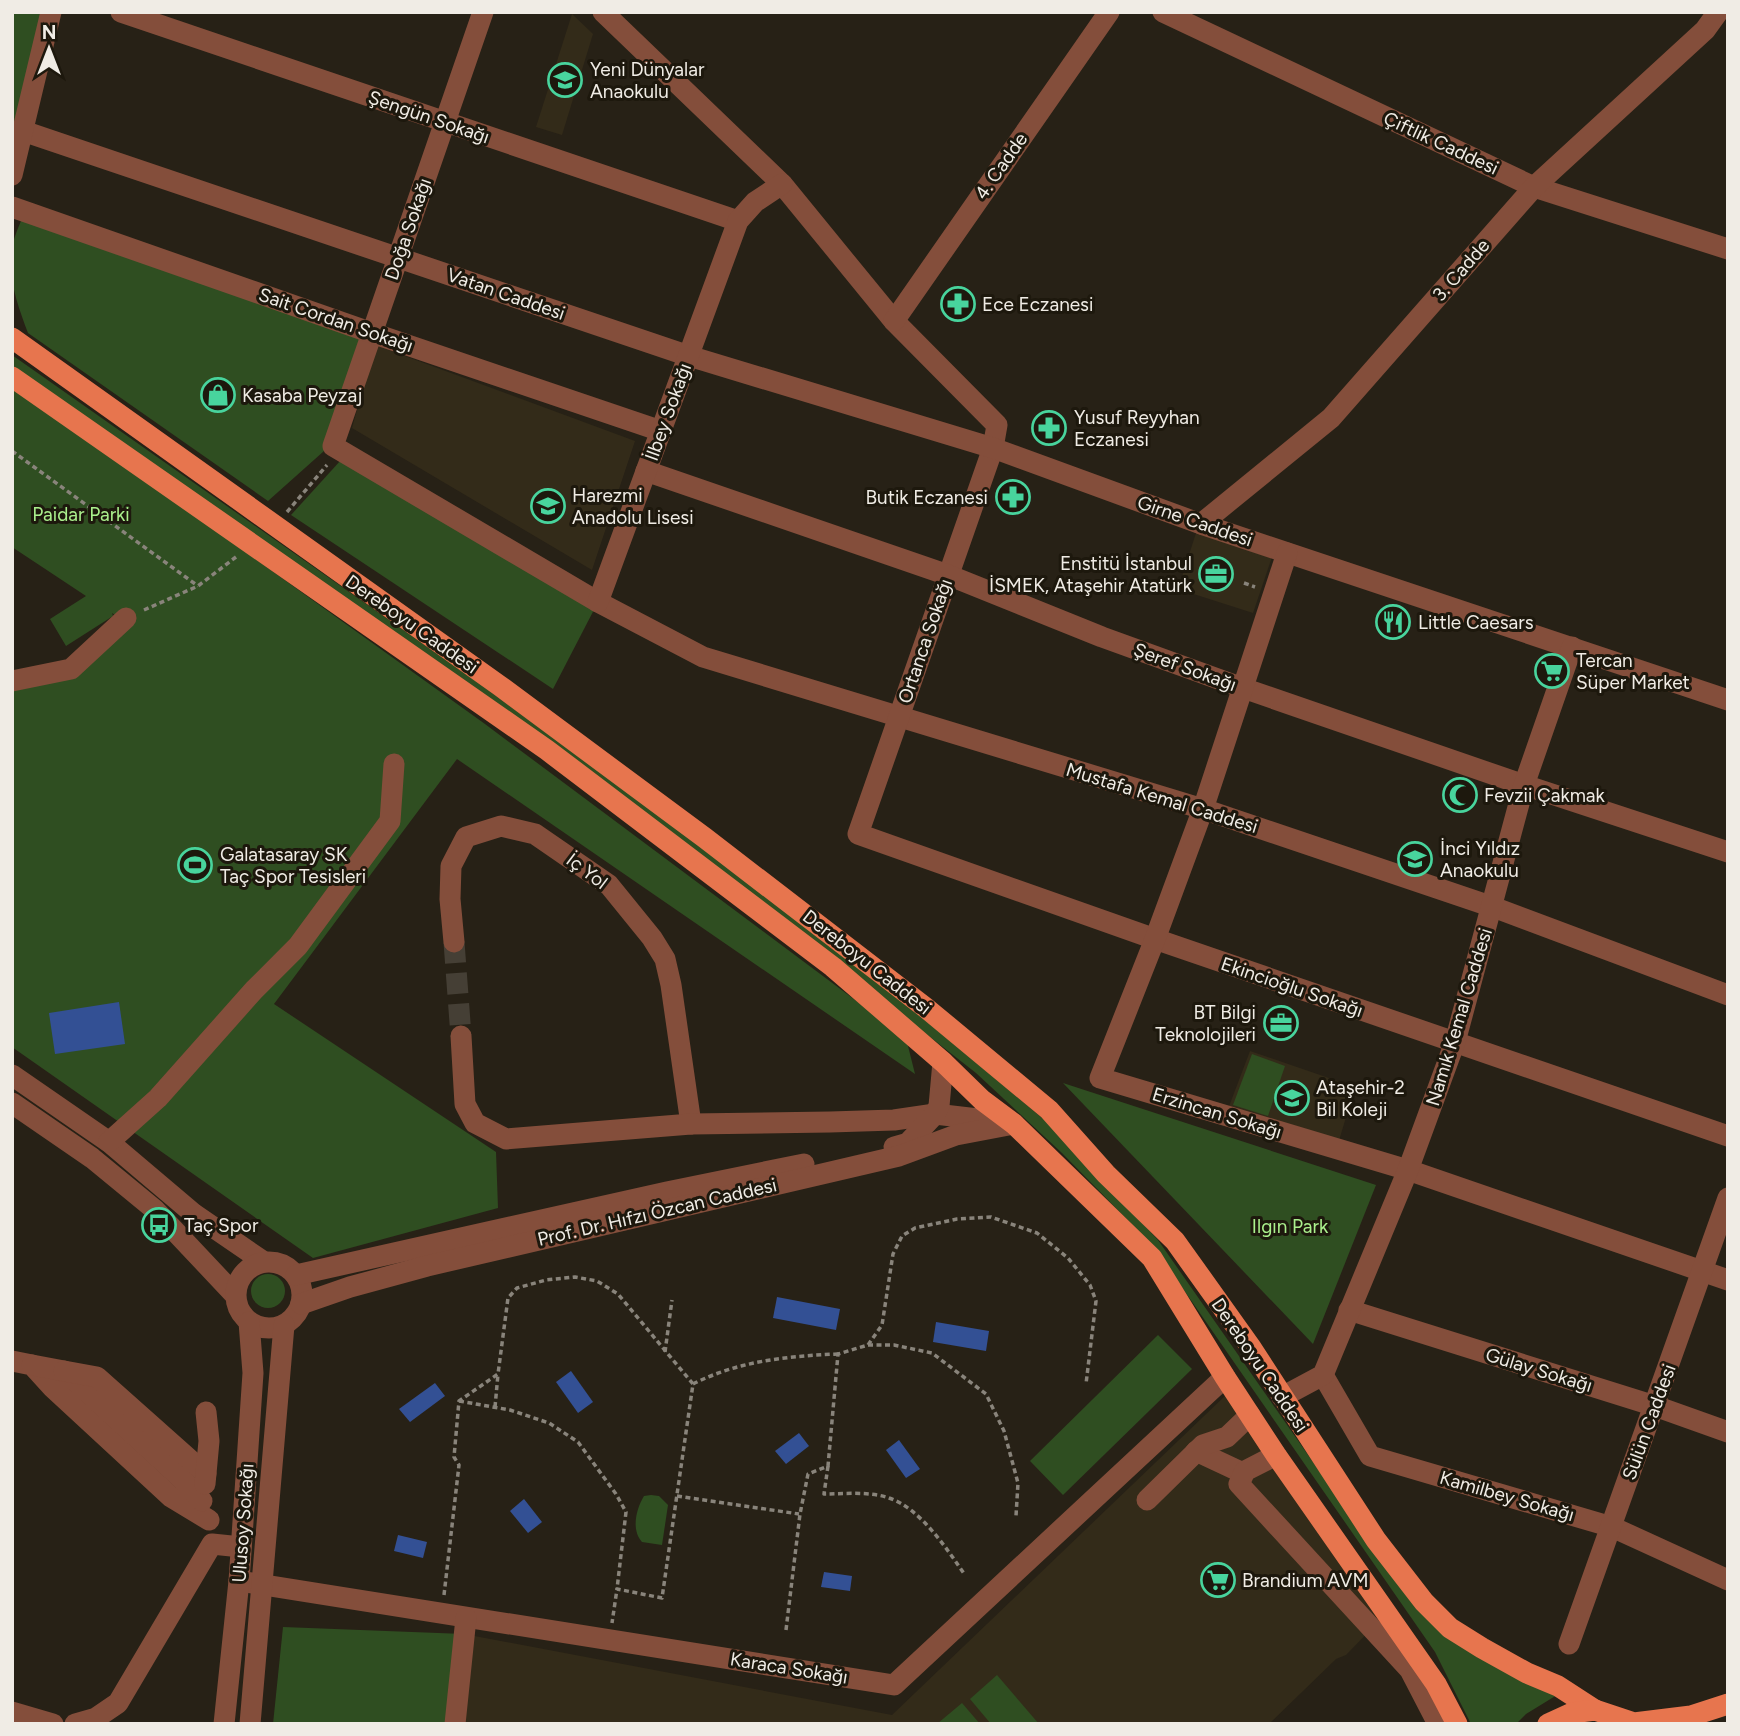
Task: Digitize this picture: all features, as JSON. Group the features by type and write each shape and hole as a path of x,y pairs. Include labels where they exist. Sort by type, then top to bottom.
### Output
{"main road":[{"name":"Dereboyu Caddesi","path":"13,338 500,686 716,846 994,1063 1049,1110 1106,1174 1175,1241 1250,1346 1376,1540 1433,1611 1450,1628 1527,1673 1558,1686 1594,1710 1635,1723"},
{"name":"Dereboyu Caddesi","path":"12,377 547,750 833,967 943,1062 982,1100 1014,1124 1152,1258 1276,1455 1436,1684 1457,1724"},
{"path":"1635,1723 1691,1716 1728,1704"},
{"path":"1548,1724 1572,1713 1594,1710"}],"street":[{"path":"12,175 51,12"},
{"name":"Şengün Sokağı","path":"121,12 738,221"},
{"name":"Doğa Sokağı","path":"337,448 372,333 483,12"},
{"path":"603,12 782,184 894,321 997,425 993,448"},
{"name":"4. Cadde","path":"894,321 1109,12"},
{"name":"Çiftlik Caddesi","path":"1163,12 1534,187 1728,249"},
{"name":"3. Cadde","path":"1201,524 1331,418 1534,187 1705,30 1718,12"},
{"name":"Vatan Caddesi","path":"23,131 689,356 993,448"},
{"path":"738,221 755,202 782,184"},
{"name":"Sait Cordan Sokağı","path":"12,206 661,431"},
{"name":"İlbey Sokağı","path":"598,602 738,221"},
{"name":"Mustafa Kemal Caddesi","path":"337,448 598,602 703,657 1203,809 1493,907 1728,995"},
{"name":"Girne Caddesi","path":"993,448 1287,553 1572,647 1725,693"},
{"name":"Ortanca Sokağı","path":"858,834 993,448"},
{"name":"Şeref Sokağı","path":"646,471 948,575 1102,637 1243,688 1728,852"},
{"name":"Erzincan Sokağı","path":"1287,553 1203,809 1100,1078 1408,1170 1728,1280"},
{"path":"12,681 71,669 126,618"},
{"name":"Namık Kemal Caddesi","path":"1323,1375 1408,1170 1455,1042 1524,785 1572,647"},
{"path":"109,1142 158,1098 254,990 298,946 390,821 394,764"},
{"name":"İç Yol","path":"454,942 450,899 451,866 466,836 501,826 535,834 609,885 652,938 665,959 691,1124"},
{"name":"Ekincioğlu Sokağı","path":"858,834 1728,1136"},
{"path":"461,1036 465,1104 475,1123 506,1139 691,1124 869,1121 935,1114 1014,1124"},
{"path":"935,1114 939,1106 943,1062"},
{"path":"12,1075 109,1142 194,1214 264,1262"},
{"path":"12,1103 92,1158 154,1209 235,1295 240,1313 249,1322 269,1328 284,1325 297,1313 301,1304 301,1284 296,1275 280,1263 264,1262 248,1268 241,1276 235,1295"},
{"name":"Prof. Dr. Hıfzı Özcan Caddesi","path":"296,1275 642,1197 908,1143 935,1114"},
{"name":"Prof. Dr. Hıfzı Özcan Caddesi","path":"301,1304 349,1287 427,1266 899,1156 956,1136 1014,1124"},
{"name":"Sülün Caddesi","path":"1569,1644 1728,1198"},
{"name":"Gülay Sokağı","path":"1349,1310 1655,1406 1728,1432"},
{"name":"Ulusoy Sokağı","path":"225,1724 239,1581 253,1373 249,1322"},
{"name":"Ulusoy Sokağı","path":"250,1724 284,1325"},
{"path":"22,1363 97,1377 206,1474"},
{"path":"22,1363 52,1387 171,1497 206,1511"},
{"path":"64,1371 206,1511"},
{"path":"1282,1396 1323,1375"},
{"name":"Kamilbey Sokağı","path":"1323,1375 1370,1456 1612,1527 1728,1580"},
{"name":"Karaca Sokağı","path":"239,1581 894,1685 1225,1377"},
{"path":"105,1724 212,1544 206,1511 209,1441 206,1412"},
{"path":"1147,1500 1203,1445 1227,1437 1250,1415"},
{"path":"1196,1451 1243,1473"},
{"path":"1276,1455 1243,1473 1239,1484 1410,1670 1438,1724"},
{"path":"212,1544 241,1547"},
{"path":"455,1724 466,1618"},
{"path":"75,1724 96,1718 118,1703"},
{"path":"12,1712 53,1724"}],"path":[{"path":"280,520 337,448"},
{"path":"12,450 198,586"},
{"path":"126,618 198,586 238,555"},
{"path":"1244,583 1261,589"},
{"path":"868,1345 882,1325 893,1254 902,1236 915,1228 947,1221 991,1217 1037,1233 1068,1258 1090,1285 1096,1301 1087,1384"},
{"path":"495,1408 508,1298 517,1288 546,1280 575,1278 597,1281 618,1294 693,1384 662,1598 617,1590"},
{"path":"665,1352 672,1300"},
{"path":"693,1384 719,1371 756,1362 838,1354 868,1345 894,1345 932,1353 986,1394 1004,1431 1018,1483 1016,1516"},
{"path":"838,1354 824,1494 865,1493 890,1498 915,1512 965,1575"},
{"path":"459,1401 498,1374"},
{"path":"459,1401 549,1423 578,1442 616,1494 626,1512 610,1641"},
{"path":"441,1615 459,1465 454,1457 459,1401"},
{"path":"786,1630 800,1514 808,1474 828,1466"},
{"path":"677,1496 800,1514"}],"shaded area":[{"name":"Yeni Dünyalar Anaokulu","path":"572,14 593,34 562,135 536,127"},
{"name":"Harezmi Anadolu Lisesi","path":"375,345 635,441 592,570 352,428"},
{"name":"Enstitü İstanbul İSMEK, Ataşehir Atatürk","path":"1196,533 1272,557 1253,613 1178,589"},
{"name":"Ataşehir-2 Bil Koleji","path":"1250,1051 1355,1087 1338,1144 1228,1109"},
{"path":"1227,1394 1382,1618 1346,1655 1336,1659 1269,1724 454,1724 464,1634 892,1715"}],"green space":[{"path":"12,12 43,12 12,135"},
{"path":"23,216 372,333 324,451 268,501 28,333 17,302 11,269 12,247"},
{"path":"12,355 473,679 707,851 919,1015 1047,1122 1158,1240 1380,1558 1448,1635 1557,1695 1526,1714 1516,1724 1471,1724 1435,1652 1154,1247 1062,1153 976,1073 665,829 12,367"},
{"name":"Paidar Parki","path":"12,384 485,724 906,1038 915,1074 457,759 274,1004 496,1152 498,1208 313,1258 12,1047 12,689 71,677 126,623 112,613 113,616 66,646 50,619 86,596 12,547"},
{"path":"341,460 598,602 553,689 291,515"},
{"path":"1252,1054 1285,1066 1268,1116 1233,1105"},
{"name":"Ilgın Park","path":"1063,1083 1376,1185 1313,1344"},
{"path":"268,1274 280,1279 285,1291 280,1303 268,1308 256,1303 251,1291 256,1279"},
{"path":"1158,1335 1192,1369 1063,1495 1030,1461"},
{"path":"644,1496 659,1496 668,1505 662,1545 642,1542 637,1532 639,1507"},
{"path":"283,1627 464,1634 454,1724 273,1724"},
{"path":"997,1675 1039,1724 991,1724 970,1699"},
{"path":"962,1703 980,1724 937,1724"}],"water":[{"path":"119,1002 125,1044 55,1054 49,1013"},
{"path":"777,1297 840,1309 836,1330 773,1318"},
{"path":"936,1322 989,1331 986,1351 933,1342"},
{"path":"571,1371 593,1402 578,1413 556,1382"},
{"path":"435,1383 445,1396 410,1422 399,1409"},
{"path":"799,1433 809,1446 786,1464 775,1451"},
{"path":"899,1440 920,1469 906,1478 886,1450"},
{"path":"524,1499 542,1522 528,1533 510,1511"},
{"path":"398,1535 427,1542 423,1558 394,1551"},
{"path":"824,1572 852,1576 850,1591 821,1587"}],"tunnel":[{"path":"454,942 461,1036"}],"place":[{"name":"Yeni Dünyalar Anaokulu","path":"565,80"},
{"name":"Ece Eczanesi","path":"958,304"},
{"name":"Kasaba Peyzaj","path":"218,395"},
{"name":"Yusuf Reyyhan Eczanesi","path":"1049,428"},
{"name":"Butik Eczanesi","path":"1013,497"},
{"name":"Harezmi Anadolu Lisesi","path":"548,506"},
{"name":"Enstitü İstanbul İSMEK, Ataşehir Atatürk","path":"1216,574"},
{"name":"Little Caesars","path":"1393,622"},
{"name":"Tercan Süper Market","path":"1552,671"},
{"name":"Fevzii Çakmak","path":"1460,795"},
{"name":"İnci Yıldız Anaokulu","path":"1415,859"},
{"name":"Galatasaray SK Taç Spor Tesisleri","path":"195,865"},
{"name":"BT Bilgi Teknolojileri","path":"1281,1023"},
{"name":"Ataşehir-2 Bil Koleji","path":"1292,1098"},
{"name":"Taç Spor","path":"159,1225"},
{"name":"Brandium AVM","path":"1218,1580"}]}
